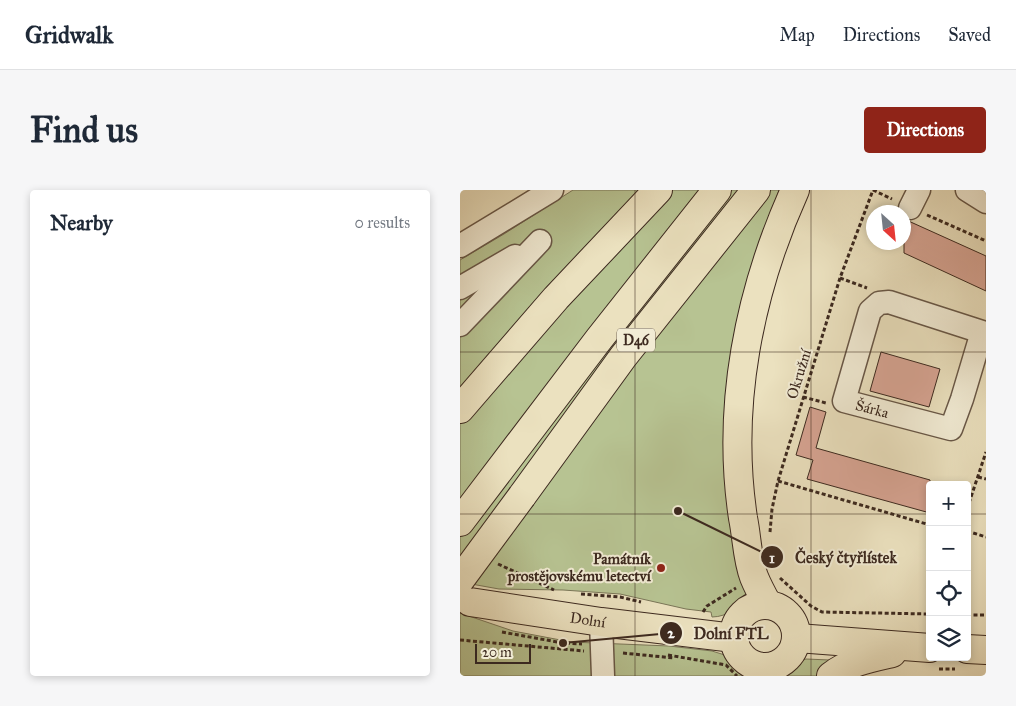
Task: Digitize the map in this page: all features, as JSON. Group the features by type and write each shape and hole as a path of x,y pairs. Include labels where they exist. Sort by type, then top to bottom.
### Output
{"main road":[{"path":"460,409 556,298 658,190"},
{"name":"D46","path":"460,522 599,338 717,190"},
{"name":"D46","path":"465,591 522,496 623,357 756,190"},
{"path":"768,605 754,578 741,500 737,453 739,414 743,360 755,302 782,220 795,190"},
{"name":"Dolní","path":"465,591 600,622 734,638"},
{"path":"768,605 776,606 789,615 796,630 797,638 788,658 768,671 745,659 736,646 734,638 737,624 746,611 752,607 768,605"},
{"path":"797,638 924,648"},
{"path":"831,676 857,661 924,648"},
{"path":"971,649 986,650"}],"street":[{"path":"460,246 552,190"},
{"path":"967,190 986,202"},
{"path":"460,288 540,241 460,325"},
{"name":"Šárka","path":"889,302 984,332 951,429 844,401 870,312 879,303 889,302"},
{"path":"600,622 603,676"}],"path":[{"name":"Okružní","path":"770,538 772,509 778,481 840,278 873,190"},
{"path":"840,278 869,289 879,303"},
{"path":"971,497 986,452"},
{"path":"978,477 986,479"},
{"path":"778,481 926,524"},
{"path":"971,532 986,537"},
{"path":"491,560 547,588 562,592"},
{"path":"777,574 811,606 822,612 926,614"},
{"path":"694,613 703,613 707,606 740,586"},
{"path":"580,594 620,597 648,604"},
{"path":"971,615 986,615"}],"green space":[{"path":"573,190 779,190 754,262 735,334 751,598 733,611 718,617 712,617 711,612 686,609 620,594 563,590 499,589 460,582 460,260"},
{"path":"460,613 513,631 571,642 669,646 712,651 728,656 742,665 747,676 460,676"},
{"path":"806,659 830,660 819,676 785,676 793,664"}],"building":[{"path":"911,222 986,256 986,291 904,253 904,250 911,250"},
{"path":"881,352 940,369 929,407 870,391"},
{"path":"810,407 826,412 816,448 930,480 926,481 926,512 807,479 813,460 796,455"}],"place":[{"name":"Český čtyřlístek","path":"678,511"},
{"name":"Památník prostějovskému letectví","path":"661,568"},
{"name":"Dolní FTL","path":"563,643"}]}
